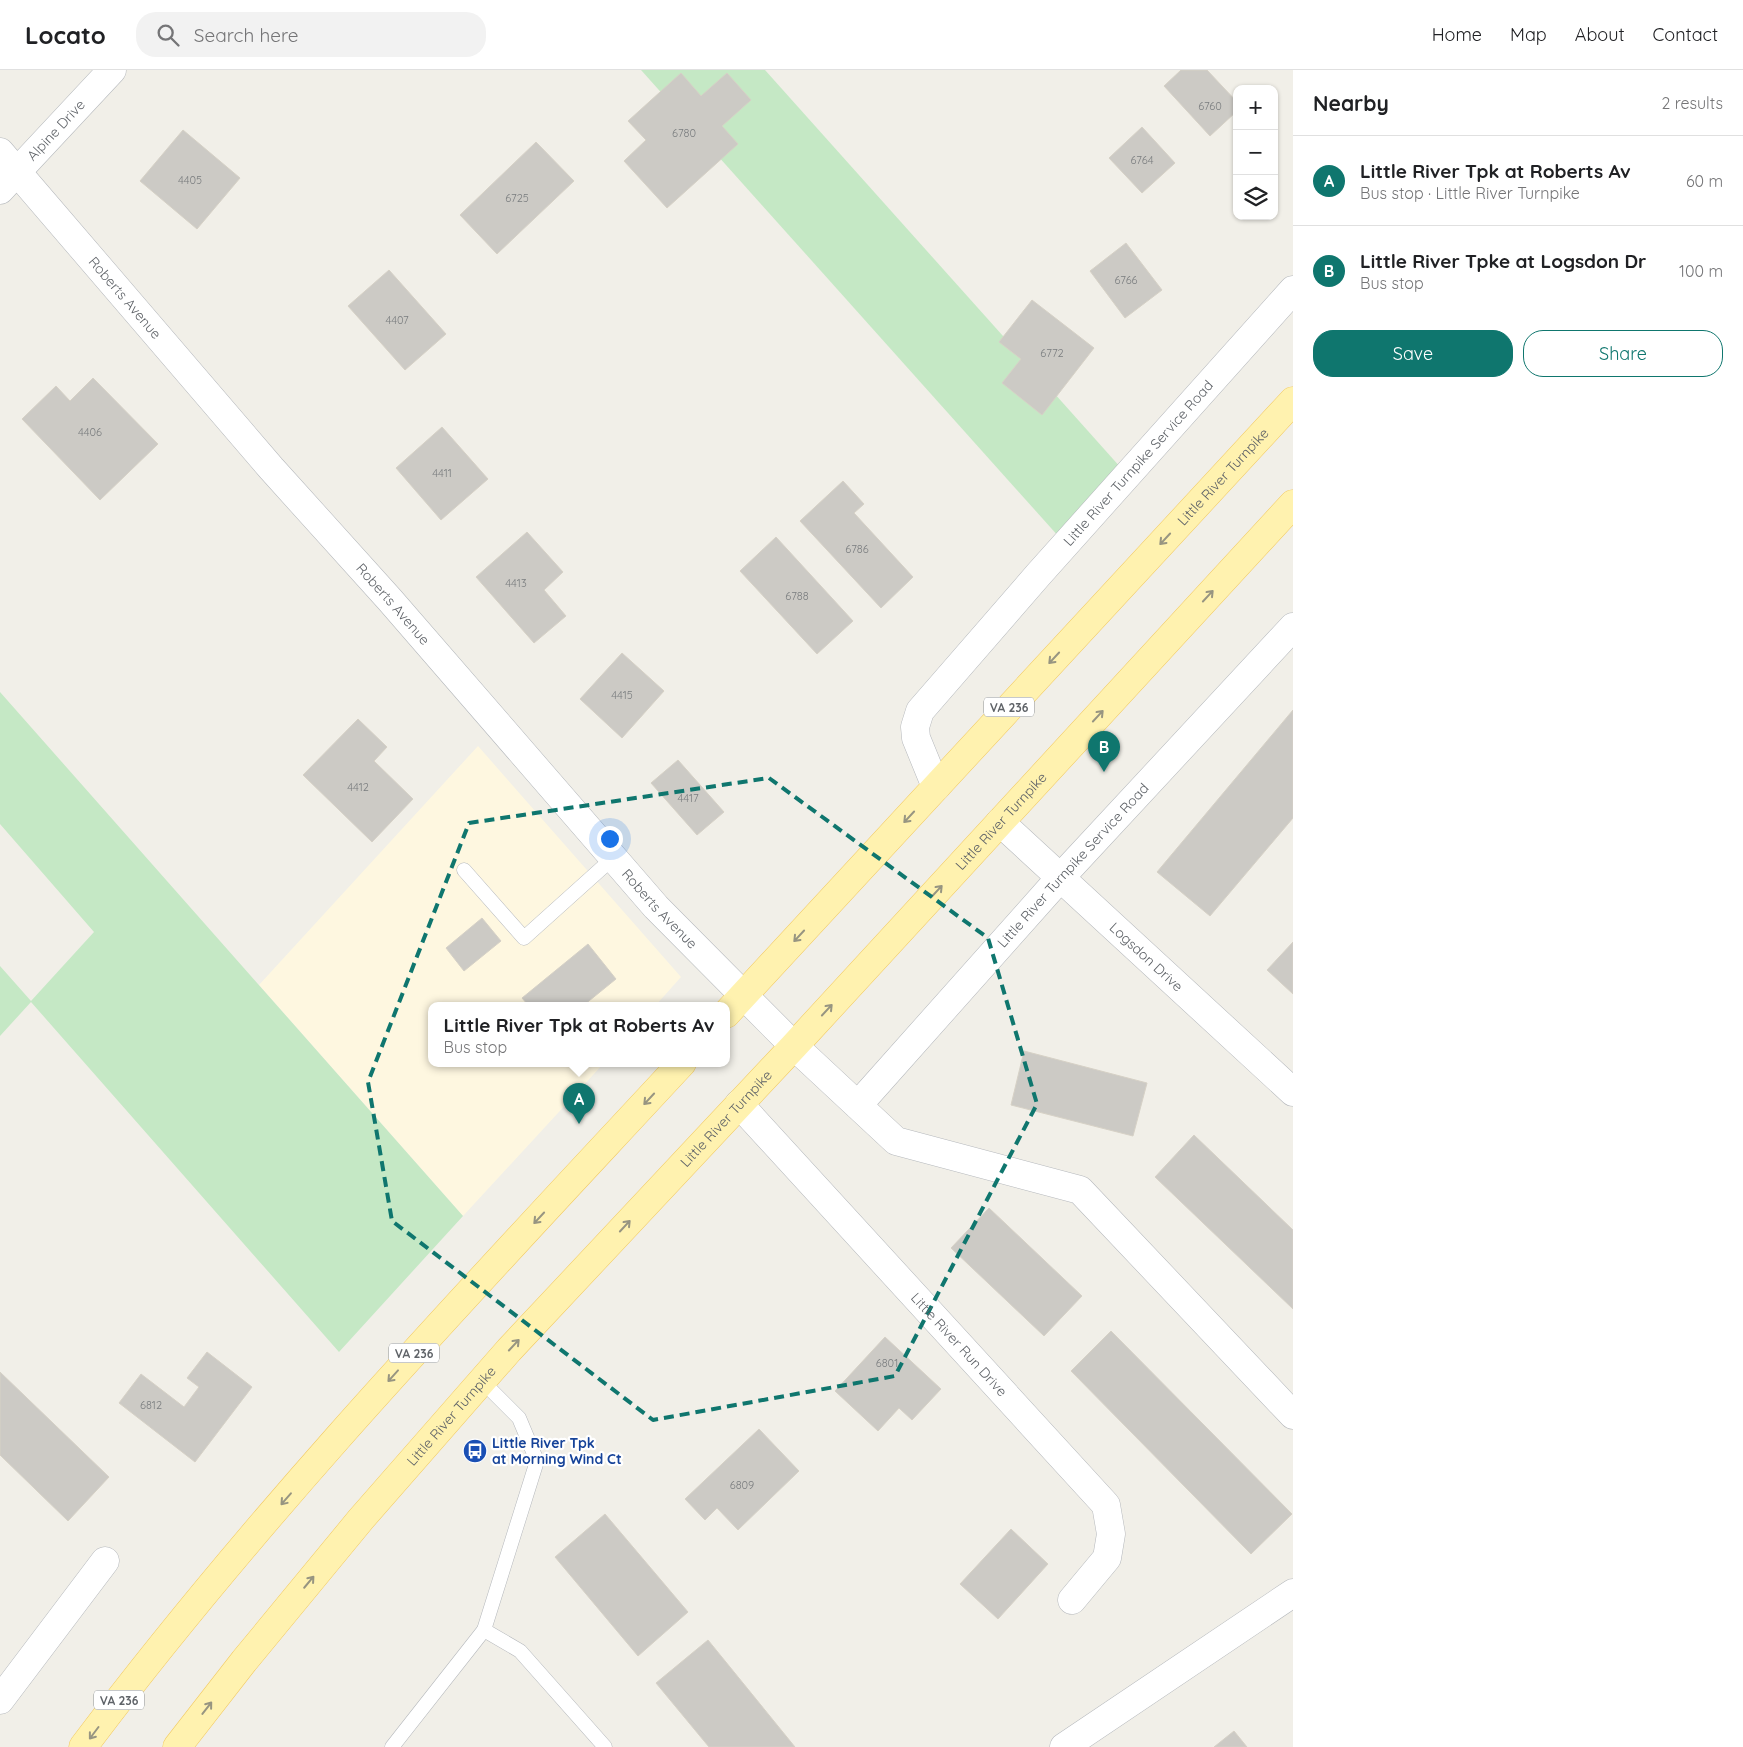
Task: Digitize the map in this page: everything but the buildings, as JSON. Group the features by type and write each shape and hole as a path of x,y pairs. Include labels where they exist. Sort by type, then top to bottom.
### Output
{"main road":[{"name":"Little River Turnpike","path":"735,1005 1293,401"},
{"name":"Little River Turnpike","path":"177,1747 244,1661 361,1519 482,1381 794,1046 1293,504"},
{"name":"VA 236","path":"83,1747 217,1576 393,1376 678,1067"}],"street":[{"name":"Alpine Drive","path":"9,182 112,70"},
{"name":"Roberts Avenue","path":"0,152 9,182 390,600 656,907 735,1005 794,1046"},
{"name":"Little River Turnpike Service Road","path":"936,787 916,738 915,727 920,711 1038,575 1293,290"},
{"name":"Little River Turnpike Service Road","path":"858,1105 1060,878 1293,627"},
{"name":"Logsdon Drive","path":"1000,822 1293,1092"},
{"path":"794,1046 896,1141 1080,1190 1293,1415"},
{"name":"Little River Run Drive","path":"739,1104 1106,1505 1111,1534 1107,1558 1072,1600"},
{"path":"0,1700 105,1561"},
{"path":"1064,1747 1293,1593"}],"lane":[{"path":"464,870 524,938 613,858"},
{"path":"392,1747 484,1630 537,1461 519,1418 482,1381"},
{"path":"484,1630 520,1651 606,1747"}],"highlighted area":[{"path":"769,778 988,938 1037,1104 895,1376 653,1420 392,1221 368,1082 469,823"}],"shaded area":[{"path":"478,746 681,977 659,1002 428,1002 428,1067 600,1067 463,1216 259,985"}],"green space":[{"path":"641,70 765,70 1130,478 1068,547"},
{"path":"0,692 463,1216 339,1352 31,1002 0,1036 0,966 31,1001 94,932 0,824"}],"place":[{"name":"Little River Tpke at Logsdon Dr","path":"1104,772"},
{"name":"Little River Tpk at Roberts Av","path":"579,1124"},
{"name":"Little River Tpk at Morning Wind Ct","path":"475,1451"}]}
